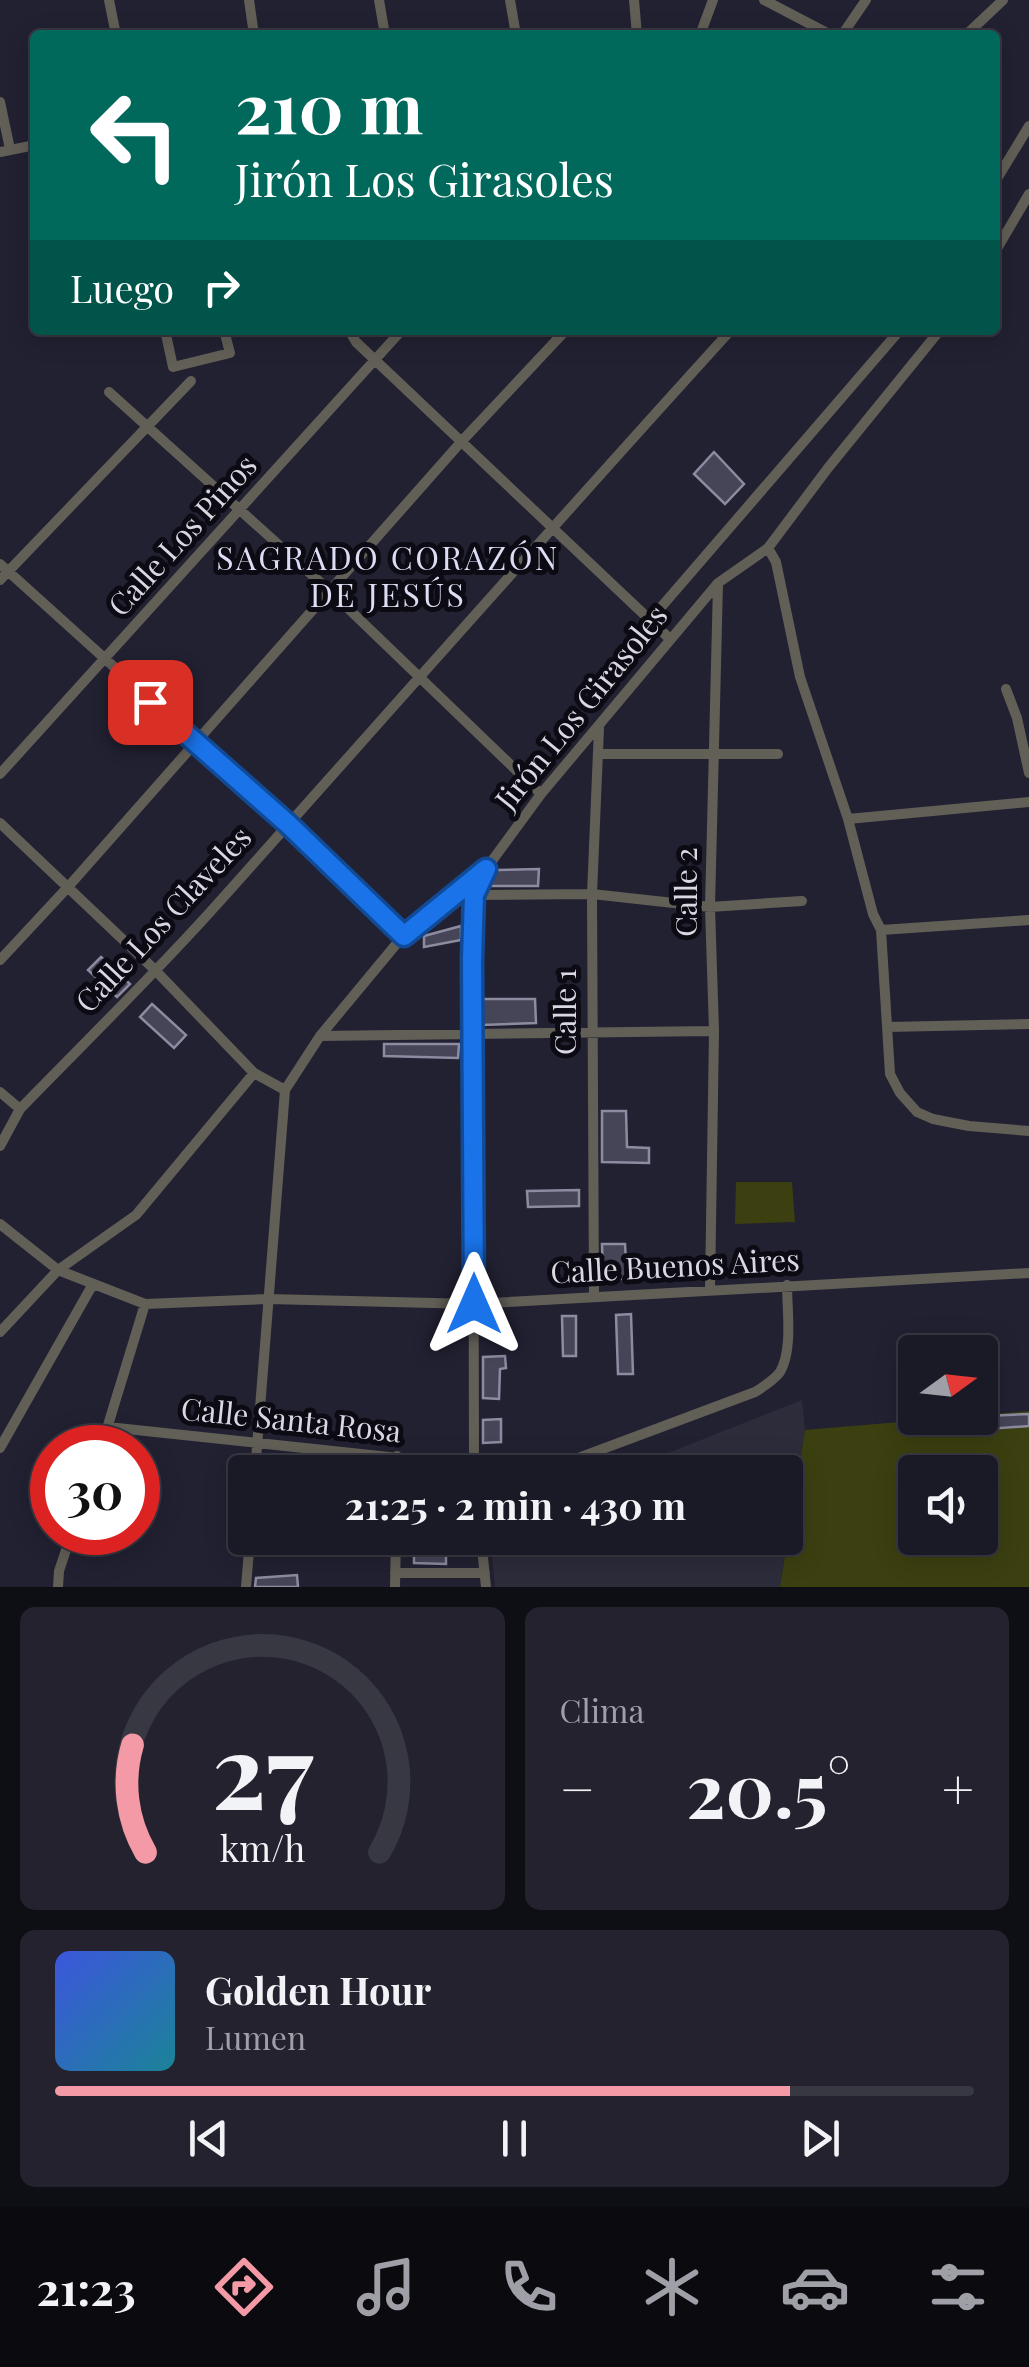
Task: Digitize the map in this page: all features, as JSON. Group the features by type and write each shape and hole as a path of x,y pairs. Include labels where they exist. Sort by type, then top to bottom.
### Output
{"street":[{"path":"109,0 115,30"},
{"path":"248,0 253,30"},
{"path":"379,0 384,30"},
{"path":"510,0 515,30"},
{"path":"634,0 637,30"},
{"path":"702,30 714,0"},
{"path":"764,0 821,30"},
{"path":"845,30 866,0"},
{"path":"971,30 1002,0"},
{"path":"0,102 5,150 30,146"},
{"path":"1000,174 1029,126"},
{"path":"1000,243 1029,194"},
{"path":"166,335 173,366 230,354 225,335"},
{"path":"352,335 670,639"},
{"name":"Calle Los Pinos","path":"0,774 397,335"},
{"path":"0,960 461,442 561,335"},
{"name":"Calle Los Claveles","path":"0,1146 20,1110 363,744 418,676 727,335"},
{"path":"650,620 896,335"},
{"name":"Jirón Los Girasoles","path":"286,1090 320,1036 404,936 486,869 541,794 718,583 768,548 936,335"},
{"path":"191,380 3,572 288,824 404,936"},
{"path":"109,392 331,592 541,794"},
{"path":"768,548 776,562 800,676 881,930 890,1074 917,1112 943,1122 1029,1131"},
{"name":"Calle 2","path":"710,1289 714,1031 710,907 718,583"},
{"path":"1006,689 1029,773"},
{"name":"Calle 1","path":"594,1297 592,894 599,728"},
{"path":"598,754 778,754"},
{"path":"848,819 1029,802"},
{"path":"0,823 155,970 254,1072 286,1090 256,1455"},
{"path":"474,1455 474,895 486,869"},
{"path":"474,895 592,894 710,907 802,901"},
{"path":"881,930 1029,920"},
{"path":"886,1027 1029,1024"},
{"path":"320,1036 714,1031"},
{"path":"0,1332 58,1270 136,1216 254,1072"},
{"path":"0,1092 20,1110"},
{"path":"0,1224 58,1270 145,1304 109,1425"},
{"name":"Calle Buenos Aires","path":"145,1304 268,1299 474,1304 1029,1272"},
{"path":"0,1448 93,1284"},
{"name":"Calle Santa Rosa","path":"589,1455 755,1392 779,1373 786,1354 788,1285"},
{"name":"Calle Santa Rosa","path":"160,1433 385,1455"},
{"path":"58,1587 64,1555"},
{"path":"246,1587 249,1555"},
{"path":"395,1587 396,1555"},
{"path":"483,1555 486,1587"},
{"path":"396,1572 485,1573"}],"shaded area":[{"path":"802,1400 805,1430 801,1455 663,1455"},
{"path":"492,1555 785,1555 780,1587 495,1587"}],"green space":[{"path":"736,1182 792,1182 795,1222 735,1224"},
{"path":"1029,1411 1029,1587 780,1587 785,1555 803,1555 801,1455 805,1430 898,1422 898,1435 998,1435 998,1414"}],"building":[{"path":"714,452 744,484 725,504 694,474"},
{"path":"539,869 538,886 488,886 496,870"},
{"path":"461,926 461,940 424,947 424,936"},
{"path":"101,957 130,984 117,997 88,970"},
{"path":"482,999 535,999 536,1023 482,1025"},
{"path":"152,1004 186,1035 174,1048 140,1017"},
{"path":"384,1044 459,1044 458,1058 384,1056"},
{"path":"602,1111 626,1111 627,1147 649,1148 649,1163 602,1162"},
{"path":"579,1190 579,1206 528,1207 527,1191"},
{"path":"602,1244 625,1244 627,1279 603,1279"},
{"path":"631,1314 633,1374 618,1374 616,1315"},
{"path":"562,1316 576,1316 576,1356 563,1356"},
{"path":"505,1356 506,1368 500,1369 499,1399 483,1398 483,1357"},
{"path":"1029,1414 1029,1426 998,1428 998,1415"},
{"path":"501,1419 501,1442 483,1443 483,1420"},
{"path":"414,1555 446,1555 446,1564 414,1563"},
{"path":"297,1575 298,1587 255,1587 256,1578"}],"district":[{"name":"SAGRADO CORAZÓN DE JESÚS","path":"388,578"}],"route":[{"path":"150,702 288,824 404,936 486,869 474,895 472,959 474,1304"}]}
